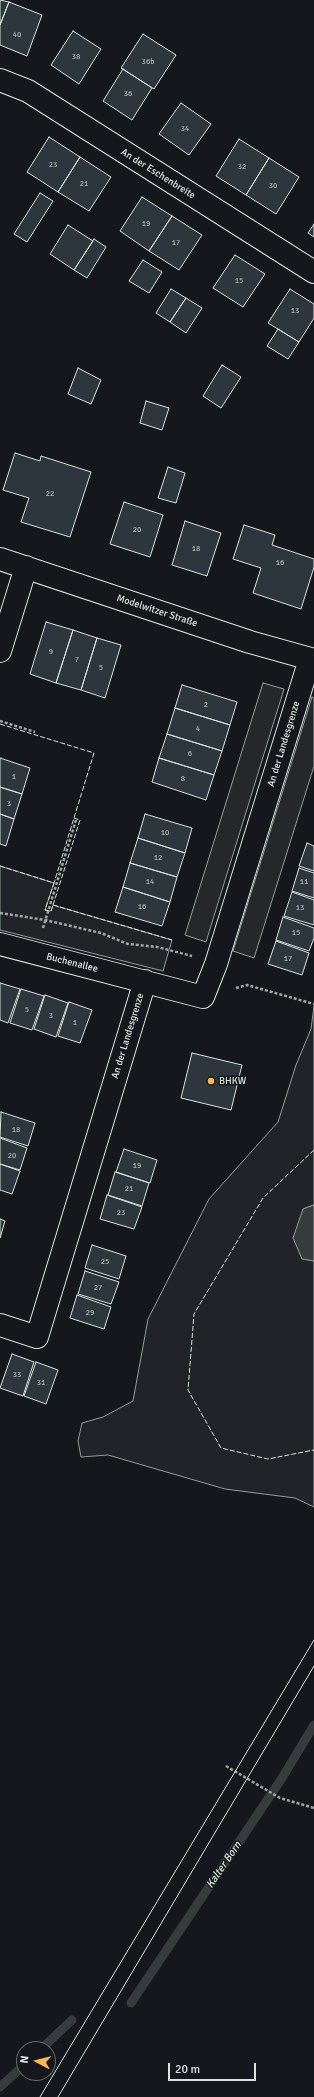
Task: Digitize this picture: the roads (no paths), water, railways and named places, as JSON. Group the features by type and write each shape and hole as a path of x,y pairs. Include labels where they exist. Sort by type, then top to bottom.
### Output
{"street":[{"name":"An der Eschenbreite","path":"0,80 28,91 314,272"},
{"name":"Modelwitzer Straße","path":"0,559 250,642 312,659"},
{"path":"0,651 26,567"},
{"name":"An der Landesgrenze","path":"0,1325 37,1337 145,981 203,997 216,964 312,659"},
{"name":"Buchenallee","path":"0,944 145,981"}],"waterway":[{"name":"Kalter Born","path":"131,2003 282,1778 314,1725"},
{"name":"Kalter Born","path":"50,2041 72,2020"},
{"name":"Kalter Born","path":"0,2087 16,2072"}],"tram line":[{"path":"40,2097 314,1640"},
{"path":"58,2097 314,1666"}],"place":[{"name":"BHKW","path":"211,1081"}]}
